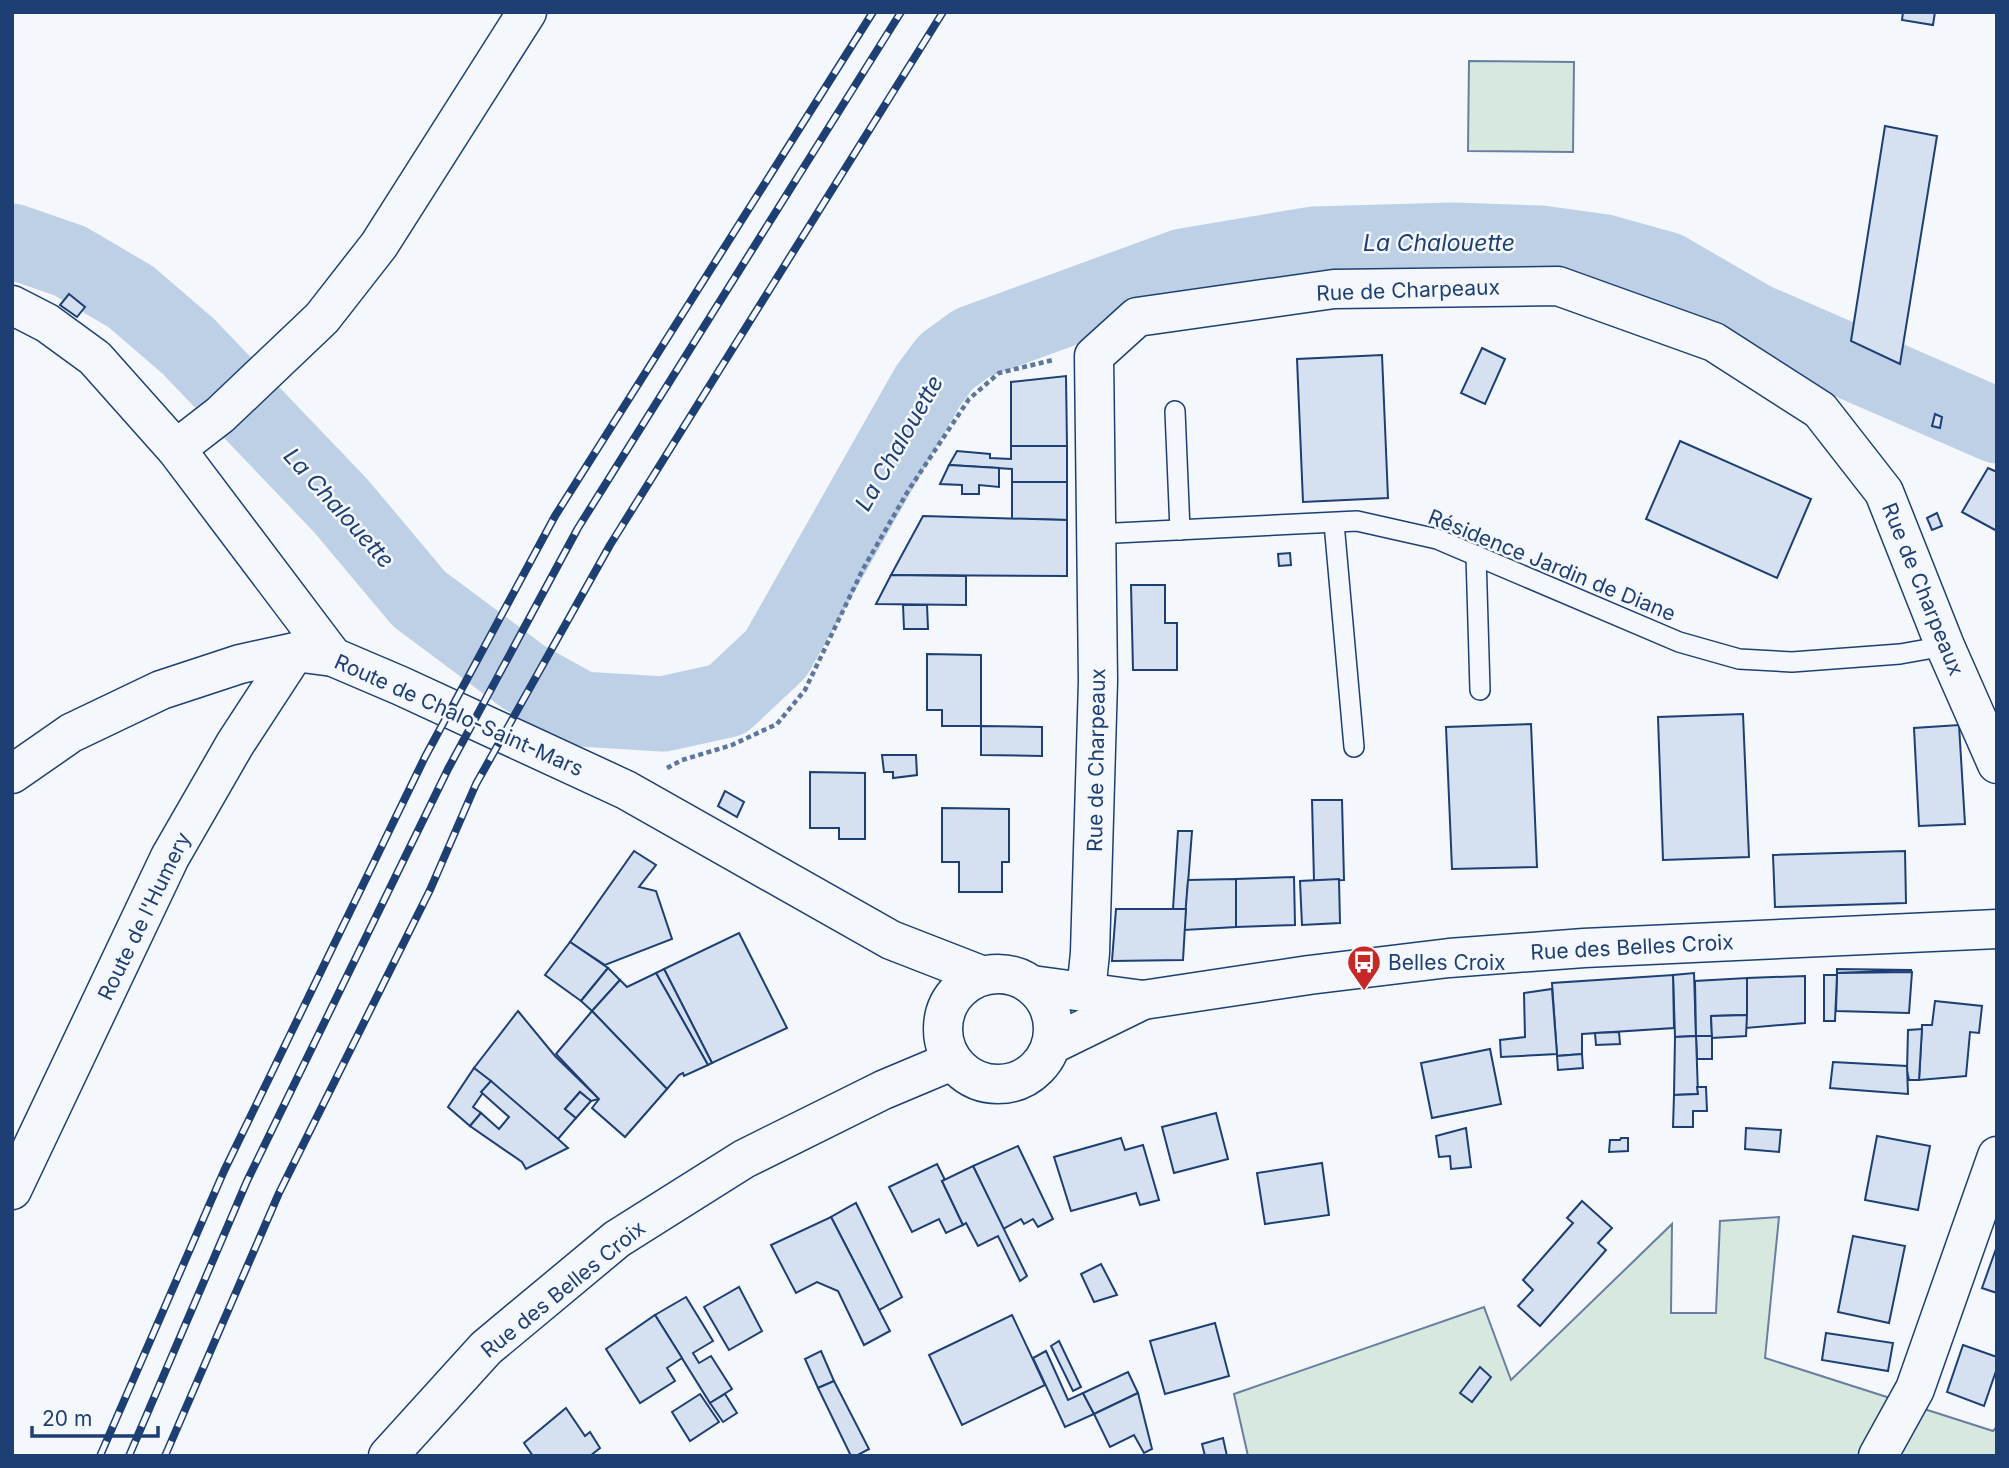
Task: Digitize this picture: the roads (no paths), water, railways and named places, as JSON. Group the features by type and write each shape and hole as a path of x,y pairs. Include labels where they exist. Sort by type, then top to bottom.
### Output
{"street":[{"path":"176,449 220,415 322,318 379,245 527,12"},
{"name":"Rue de Charpeaux","path":"1086,992 1090,953 1098,681 1094,356 1137,317 1334,289 1558,286 1714,342 1820,410 1884,492 1945,646 1997,764"},
{"path":"12,305 47,323 95,358 176,449 333,657"},
{"name":"Route de Chalo-Saint-Mars","path":"12,774 71,733 161,690 240,664 295,652 333,657 401,685 626,790 891,940 981,975"},
{"name":"Route de l'Humery","path":"12,1190 170,857 235,744 295,652"},
{"name":"Rue des Belles Croix","path":"1032,985 1143,1000 1309,975 1449,958 1584,948 1997,929"},
{"name":"Route de Chalo-Saint-Mars","path":"891,940 944,1012"},
{"path":"999,973 1016,976 1032,985 1044,997 1054,1028 1044,1061 1031,1074 1015,1082 998,1085 980,1082 964,1074 952,1061 942,1029 944,1012 952,996 981,975 999,973"},
{"name":"Rue des Belles Croix","path":"1051,1045 1143,1000"},
{"name":"Rue des Belles Croix","path":"388,1456 486,1348 617,1239 744,1159 883,1090 952,1061"},
{"path":"1878,1456 1915,1389 1997,1156"}],"lane":[{"path":"1175,411 1181,530"},
{"name":"Résidence Jardin de Diane","path":"1097,534 1356,521 1402,529 1437,539 1679,642 1740,659 1806,661 1900,654 1945,646"},
{"path":"1334,523 1354,747"},
{"path":"1476,555 1480,690"}],"waterway":[{"name":"La Chalouette","path":"12,241 70,261 131,297 188,346 341,506 419,599 525,678 581,709 663,714 727,700 776,654 928,386 946,362 972,343 1183,266 1314,244 1453,240 1540,243 1605,252 1666,269 1754,320 1997,426"}],"railway":[{"path":"100,1456 224,1171 425,757 555,516 873,12"},
{"path":"129,1456 247,1181 448,769 578,528 901,12"},
{"path":"165,1456 279,1193 430,890 476,784 610,545 943,12"}],"place":[{"name":"Belles Croix","path":"1364,992"}]}
